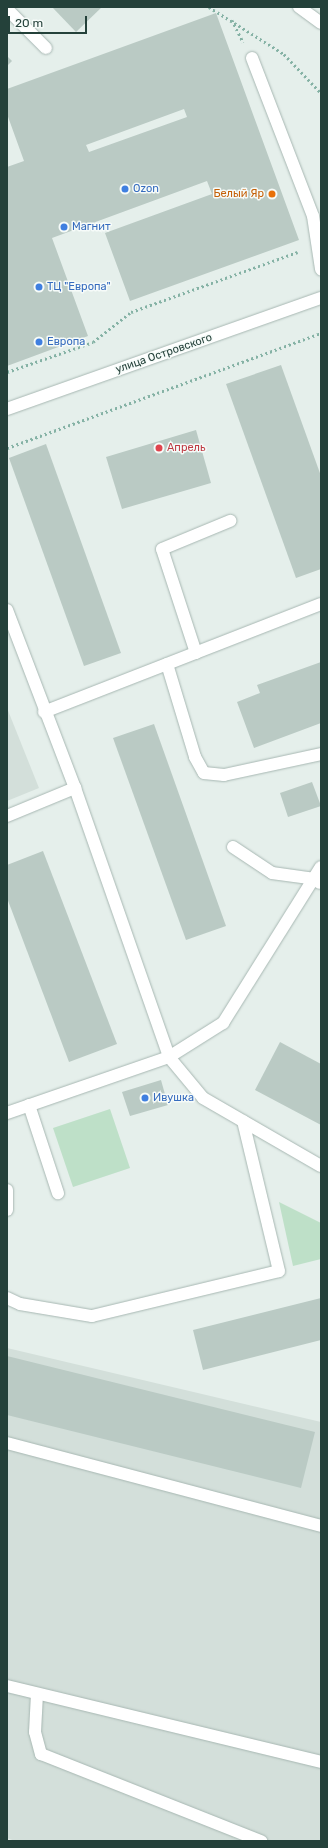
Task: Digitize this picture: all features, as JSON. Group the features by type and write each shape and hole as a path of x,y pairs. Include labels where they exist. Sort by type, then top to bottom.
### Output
{"street":[{"path":"299,7 321,23"},
{"path":"7,9 46,48"},
{"path":"252,58 313,216 318,245 317,255 321,269"},
{"name":"улица Островского","path":"7,409 321,298"},
{"path":"196,653 162,550 230,521"},
{"path":"44,712 321,604"},
{"path":"7,610 44,712 75,788 169,1057 203,1098 321,1166"},
{"path":"167,664 194,757 204,773 224,775 321,754"},
{"path":"8,813 75,788"},
{"path":"233,847 272,873 318,881"},
{"path":"7,1113 169,1057 223,1023 318,881 321,867"},
{"path":"30,1105 58,1194"},
{"path":"7,1298 20,1304 92,1316 279,1271 243,1121"},
{"path":"7,1190 7,1210"},
{"path":"7,1443 321,1526"},
{"path":"7,1686 321,1762"},
{"path":"37,1694 35,1732 41,1754 261,1841"}],"path":[{"path":"232,19 252,58"},
{"path":"7,372 93,342 131,312 318,245"},
{"path":"7,448 321,333"}],"shaded area":[{"path":"7,708 39,788 7,801"},
{"path":"7,1348 321,1422 321,1841 15,1841 7,1838"}],"green space":[{"path":"110,1109 130,1168 73,1187 53,1128"},
{"path":"279,1202 321,1223 321,1259 293,1266"}],"building":[{"path":"52,7 102,7 76,32"},
{"path":"216,13 299,240 130,301 105,233 212,194 207,181 52,238 88,336 7,366 7,167 24,161 7,114 7,89","holes":["184,109 187,117 89,152 86,145"]},
{"path":"7,56 12,61 7,66"},
{"path":"281,365 321,476 321,569 296,578 226,384"},
{"path":"196,430 211,483 122,509 106,457"},
{"path":"46,444 121,653 84,666 9,458"},
{"path":"321,662 321,723 254,748 237,702 260,693 257,685"},
{"path":"154,724 226,926 186,940 113,738"},
{"path":"312,782 321,806 288,817 280,793"},
{"path":"43,851 117,1044 69,1062 7,898 7,865"},
{"path":"280,1042 321,1064 321,1125 255,1090"},
{"name":"Ивушка","path":"161,1080 168,1105 130,1116 122,1092"},
{"path":"321,1298 321,1340 203,1370 193,1330"},
{"path":"7,1356 315,1432 301,1488 7,1415"}],"place":[{"name":"Ozon","path":"125,189"},
{"name":"Белый Яр","path":"272,194"},
{"name":"Магнит","path":"64,227"},
{"name":"ТЦ \"Европа\"","path":"39,287"},
{"name":"Европа","path":"39,342"},
{"name":"Апрель","path":"159,448"},
{"name":"Ивушка","path":"145,1098"}]}
